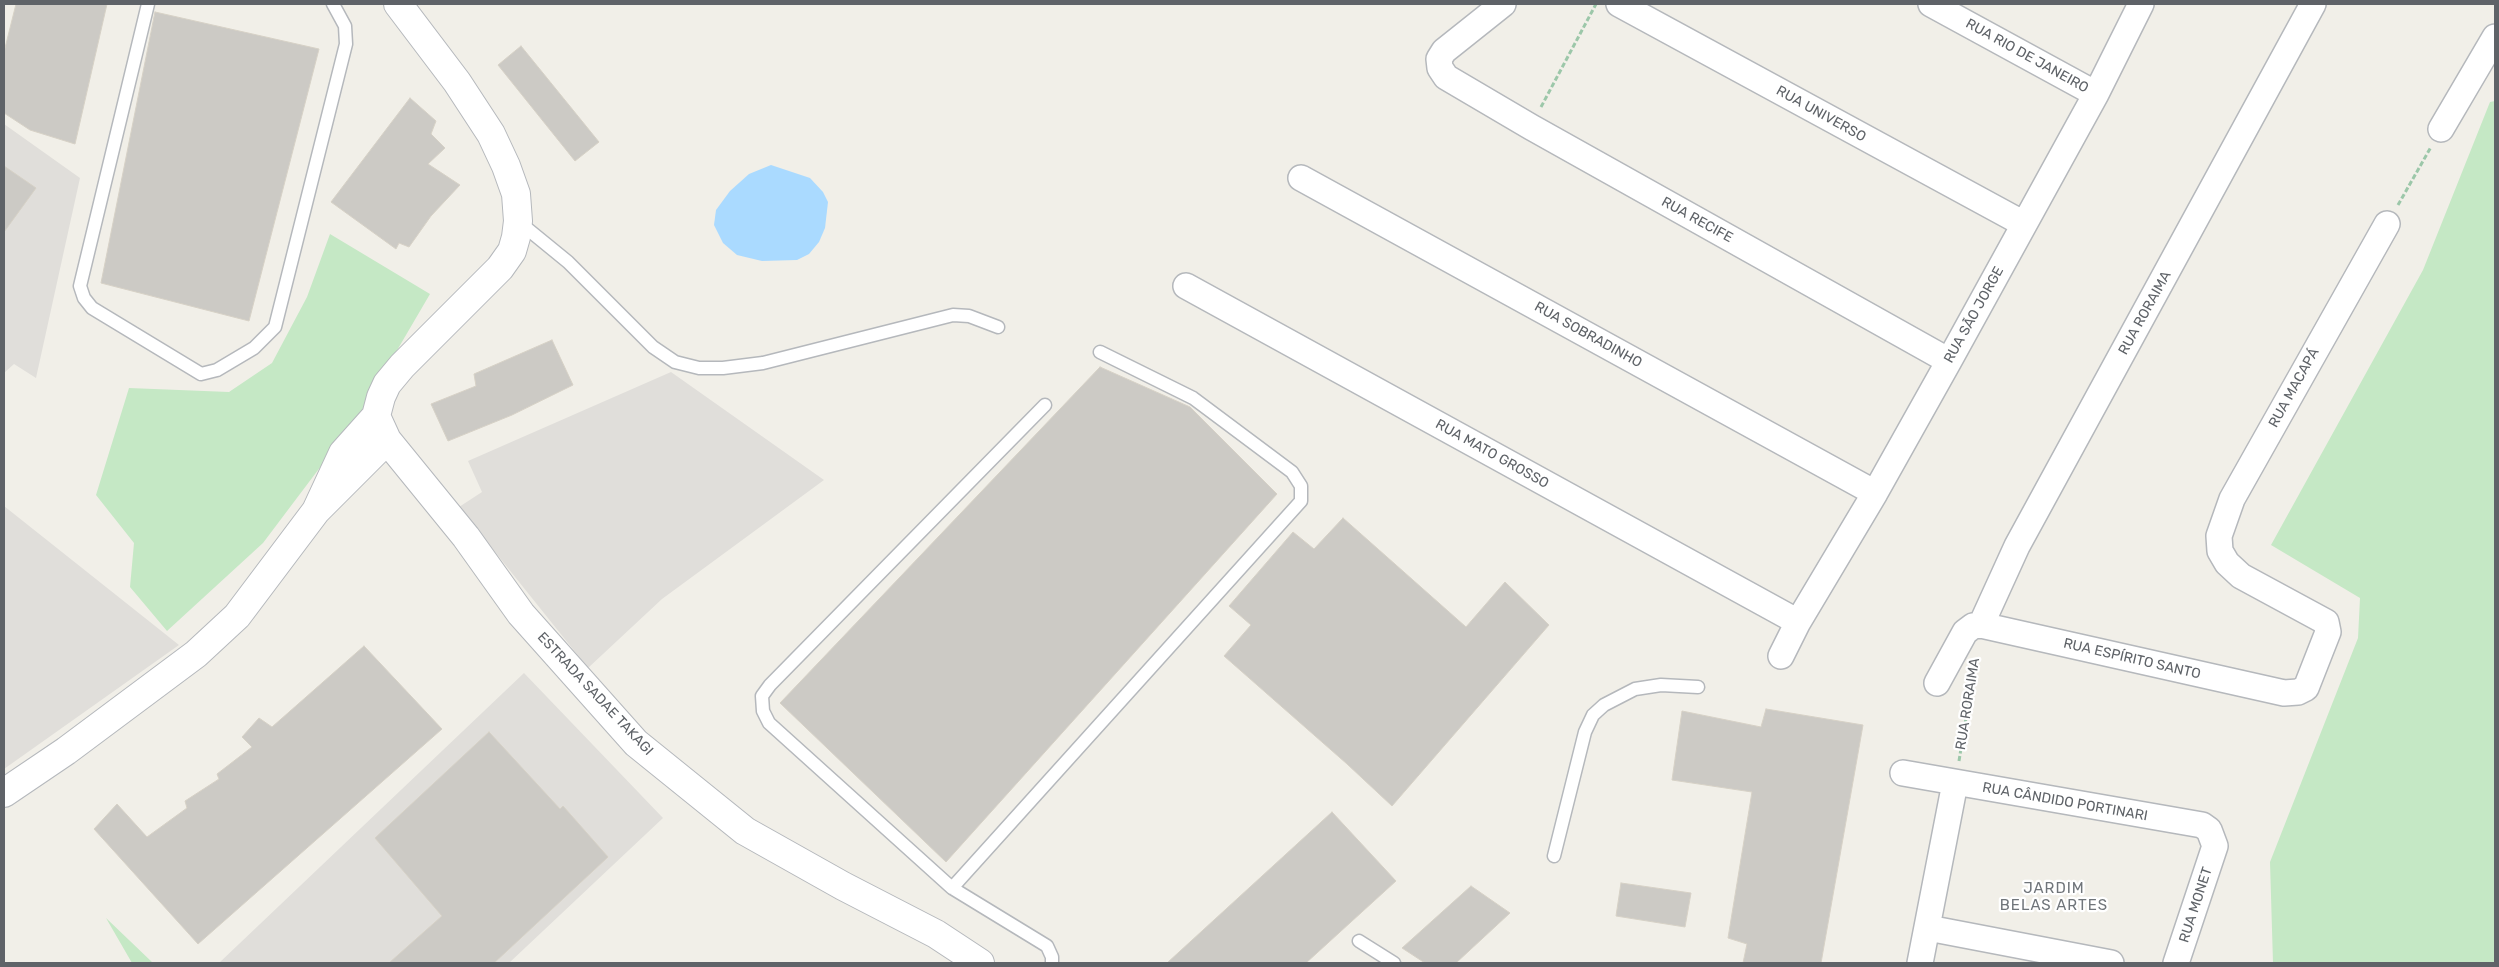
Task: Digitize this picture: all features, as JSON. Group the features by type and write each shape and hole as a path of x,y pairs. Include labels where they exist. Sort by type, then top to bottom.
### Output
{"street":[{"path":"4,793 66,751 196,654 237,616 316,511 382,428 381,397 402,366 500,268 512,251 518,222 516,194 506,166 490,134 457,82 398,4"},
{"name":"RUA RECIFE","path":"1503,4 1444,51 1439,59 1440,68 1446,77 1531,127 1949,362"},
{"name":"RUA UNIVERSO","path":"1619,4 2024,224"},
{"name":"RUA RIO DE JANEIRO","path":"1931,4 2096,94"},
{"name":"RUA SÃO JORGE","path":"1781,656 1798,622 1875,493 1949,362 2096,94 2141,4"},
{"name":"RUA RORAIMA","path":"1937,683 1965,632 1973,626 1981,625 2017,546 2313,4"},
{"path":"2441,129 2495,37"},
{"name":"RUA SOBRADINHO","path":"1301,178 1875,493"},
{"name":"RUA MACAPÁ","path":"2284,693 2298,692 2306,688 2328,632 2326,622 2242,576 2227,563 2220,551 2219,536 2232,499 2387,224"},
{"name":"RUA MATO GROSSO","path":"1186,286 1798,622"},
{"name":"ESTRADA SADAE TAKAGI","path":"382,428 466,537 521,614 636,743 745,830 843,886 936,934 980,963"},
{"name":"RUA ESPÍRITO SANTO","path":"1981,625 2284,693"},
{"name":"RUA CÂNDIDO PORTINARI","path":"1903,773 2202,825 2209,830 2215,846"},
{"path":"1920,963 1956,783"},
{"name":"RUA MONET","path":"2176,963 2215,846"},
{"path":"1928,928 2111,963"}],"lane":[{"path":"148,4 80,286 84,298 92,308 201,374 217,370 254,348 275,327 278,320 346,44 345,26 333,4"},
{"path":"518,222 568,262 653,347 675,362 699,368 723,368 763,363 953,315 968,316 998,326"},
{"path":"952,888 1301,501 1301,486 1292,472 1193,398 1100,352"},
{"path":"1046,406 770,685 762,696 763,710 769,723 952,888 1047,946 1052,957 1052,963"},
{"path":"1554,856 1585,732 1593,715 1604,705 1635,689 1661,685 1698,687"},
{"path":"1359,940 1394,963"}],"path":[{"path":"1531,127 1596,4"},
{"path":"2387,224 2441,129"},
{"name":"RUA RORAIMA","path":"1956,783 1981,625"}],"shaded area":[{"path":"4,124 80,178 36,378 14,364 4,373"},
{"path":"671,372 824,480 662,599 588,668 459,507 482,492 468,461"},
{"path":"4,506 179,645 4,769"},
{"path":"524,673 663,818 509,963 219,963"}],"green space":[{"path":"2495,101 2495,963 2273,963 2270,862 2358,638 2360,598 2271,545 2423,270 2490,102"},
{"path":"330,234 430,294 358,417 263,543 167,631 130,587 134,543 96,495 129,388 229,392 272,363 307,297"},
{"path":"106,918 153,963 132,963"}],"water":[{"path":"771,165 810,178 823,192 828,202 825,228 819,242 809,254 797,260 762,261 737,255 723,243 714,225 716,210 730,191 749,174"}],"building":[{"path":"16,4 107,4 75,144 30,130 4,113 4,52"},
{"path":"155,12 319,49 249,321 101,283"},
{"path":"521,46 599,142 575,161 498,65"},
{"path":"410,98 436,121 431,134 445,148 428,164 460,185 431,216 409,247 399,243 396,249 331,202"},
{"path":"4,166 36,188 4,232"},
{"path":"552,340 573,385 512,415 448,441 431,404 476,386 474,374"},
{"path":"1100,367 1190,407 1277,494 946,862 780,703"},
{"path":"1343,518 1466,627 1505,582 1549,625 1392,806 1224,656 1251,625 1229,606 1293,532 1314,549"},
{"path":"364,646 442,729 198,944 94,829 117,804 147,837 187,808 185,801 219,779 217,774 252,747 242,737 259,718 272,727"},
{"path":"1766,709 1863,725 1821,963 1743,963 1747,944 1728,938 1752,792 1672,780 1682,711 1761,727"},
{"path":"489,732 560,809 563,806 608,857 494,963 389,963 442,916 375,838"},
{"path":"1332,812 1396,881 1306,963 1167,963"},
{"path":"1621,883 1691,893 1685,927 1616,916"},
{"path":"1471,886 1510,913 1456,963 1425,963 1402,948"}],"district":[{"name":"JARDIM BELAS ARTES","path":"2054,898"}]}
